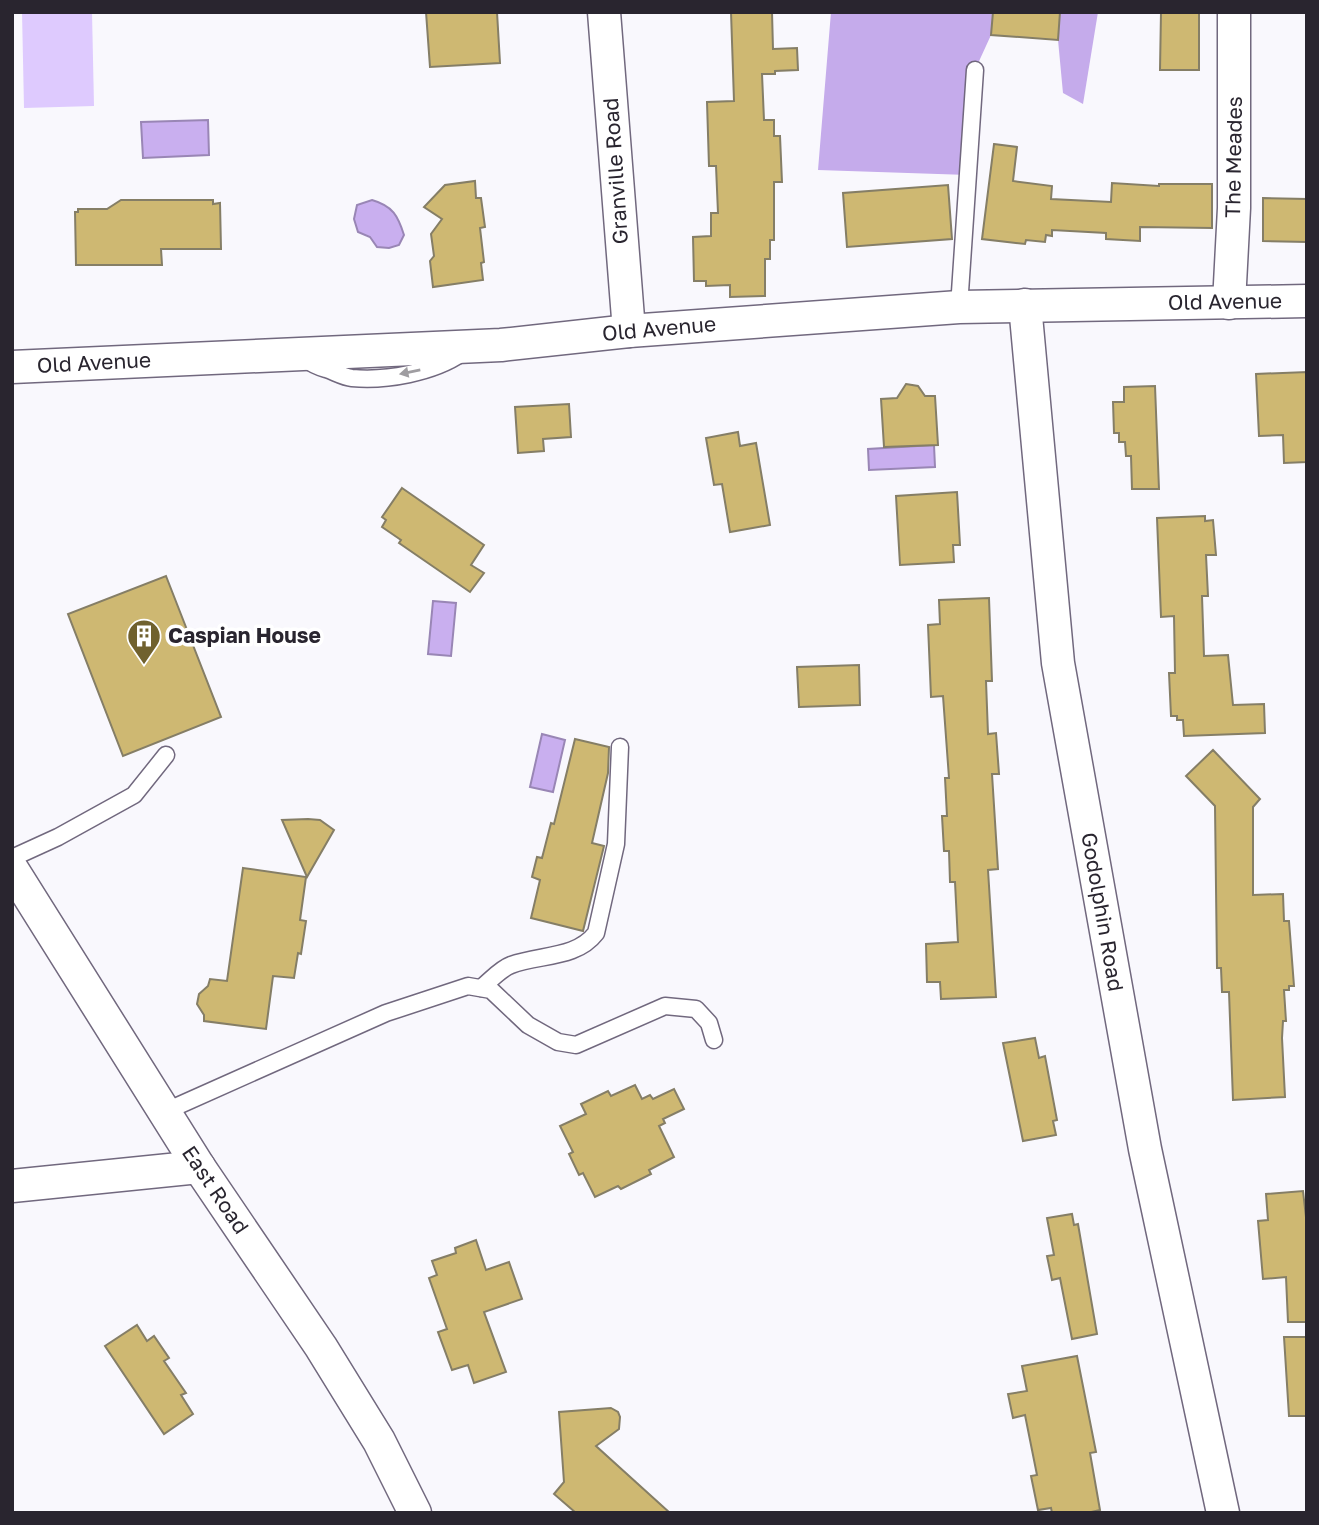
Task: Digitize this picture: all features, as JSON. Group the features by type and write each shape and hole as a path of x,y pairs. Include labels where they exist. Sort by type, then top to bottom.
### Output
{"street":[{"name":"Granville Road","path":"604,12 629,331"},
{"name":"The Meades","path":"1229,303 1234,208 1234,12"},
{"name":"Old Avenue","path":"12,367 473,346 629,331 959,307 1307,301"},
{"name":"Godolphin Road","path":"1025,305 1058,663 1145,1149 1223,1513"},
{"name":"East Road","path":"12,869 163,1112 321,1347 379,1441 415,1513"},
{"path":"12,1186 199,1167"}],"lane":[{"path":"959,307 975,70"},
{"path":"481,988 508,966 572,951 589,942 596,933 616,844 620,747"},
{"path":"12,858 58,837 134,795 166,755"},
{"path":"163,1112 386,1013 468,986 491,989 528,1026 558,1042 576,1045 665,1006 696,1009 709,1023 714,1040"}],"shaded area":[{"path":"22,12 92,12 94,106 24,108"},
{"path":"831,12 993,12 991,35 975,70 968,175 818,170"},
{"path":"1060,12 1098,12 1083,104 1063,93 1058,40"},
{"path":"208,120 209,155 143,158 141,122"},
{"path":"372,200 385,205 397,217 404,235 399,245 377,247 370,237 358,232 354,219 357,205"},
{"path":"934,445 935,467 869,470 868,449"},
{"path":"433,601 456,603 451,656 428,654"},
{"path":"542,734 565,740 553,792 530,787"}],"building":[{"path":"426,12 497,12 500,63 430,67"},
{"path":"731,12 772,12 773,49 797,48 798,70 762,74 764,120 774,120 774,136 780,136 782,182 774,182 774,240 770,240 770,259 765,259 765,296 730,297 730,285 706,286 706,281 694,281 693,237 711,236 711,213 718,213 716,166 709,166 707,102 734,101"},
{"path":"993,12 1060,12 1058,40 991,35"},
{"path":"1161,12 1199,12 1199,70 1160,70"},
{"path":"994,144 1017,147 1013,181 1052,186 1051,199 1111,202 1112,183 1159,186 1212,184 1212,228 1140,227 1140,241 1106,239 1106,233 1052,230 1052,236 1046,235 1045,242 1026,240 1025,244 982,239"},
{"path":"475,181 476,198 481,198 485,227 480,228 483,280 433,287 430,261 434,256 431,234 442,219 424,207 445,185"},
{"path":"948,185 952,239 847,247 843,193"},
{"path":"1263,198 1307,199 1307,242 1263,241"},
{"path":"121,200 213,200 213,204 220,203 221,249 161,249 162,265 76,265 75,212 78,212 78,209 107,209"},
{"path":"1307,372 1307,462 1284,463 1283,435 1259,436 1256,374"},
{"path":"906,384 918,386 925,396 935,396 938,445 884,447 881,399 897,398"},
{"path":"1155,386 1159,489 1132,489 1131,456 1126,456 1125,442 1119,442 1119,433 1114,433 1113,402 1124,402 1124,387"},
{"path":"569,404 571,437 543,439 544,451 518,453 515,407"},
{"path":"738,432 740,446 756,443 770,525 730,532 722,484 714,485 706,438"},
{"path":"402,488 484,545 471,565 484,573 470,592 399,543 401,540 382,527 386,520 382,517"},
{"path":"957,492 960,545 953,545 954,562 900,565 896,496"},
{"path":"1205,516 1205,521 1213,520 1216,555 1206,555 1208,596 1202,596 1204,656 1228,655 1233,705 1264,704 1265,733 1184,736 1183,720 1171,716 1169,673 1175,673 1174,616 1161,617 1157,518"},
{"name":"Caspian House","path":"166,576 221,717 123,756 68,614"},
{"path":"989,598 992,681 986,681 988,734 996,733 999,774 992,774 998,869 988,870 996,997 941,999 940,982 927,982 926,944 958,942 955,882 950,882 949,851 944,851 942,816 947,816 945,778 949,778 943,696 931,697 928,625 940,624 939,600"},
{"path":"859,665 860,705 799,707 797,667"},
{"path":"575,739 609,747 608,773 592,843 604,846 583,931 531,918 540,880 532,877 537,857 542,858 551,823 554,824"},
{"path":"1213,750 1260,799 1253,807 1253,895 1283,894 1284,921 1289,921 1294,986 1284,990 1286,1021 1283,1021 1282,1038 1285,1097 1233,1100 1229,992 1222,992 1221,968 1217,968 1215,806 1186,776"},
{"path":"282,820 320,820 334,830 307,877"},
{"path":"243,868 306,877 300,920 306,921 301,954 298,953 294,978 273,976 266,1029 204,1021 204,1015 197,1004 199,994 208,986 210,979 227,981"},
{"path":"1035,1038 1039,1058 1045,1056 1057,1120 1053,1121 1056,1135 1023,1141 1003,1043"},
{"path":"635,1085 642,1099 650,1095 653,1099 674,1089 684,1109 663,1119 665,1123 659,1126 674,1157 649,1170 651,1174 621,1189 618,1186 595,1197 583,1173 579,1175 569,1154 573,1152 560,1126 586,1114 581,1104 608,1091 611,1096"},
{"path":"1303,1191 1307,1226 1307,1322 1288,1322 1286,1277 1263,1279 1258,1221 1268,1220 1266,1194"},
{"path":"1072,1214 1074,1225 1078,1224 1097,1334 1072,1339 1060,1278 1052,1280 1047,1256 1054,1255 1047,1218"},
{"path":"476,1240 486,1270 509,1262 522,1299 484,1312 506,1372 474,1383 468,1365 452,1370 438,1332 447,1329 429,1278 437,1275 432,1261 456,1253 455,1248"},
{"path":"137,1325 147,1341 154,1336 169,1358 164,1361 186,1393 181,1395 193,1414 164,1434 105,1346"},
{"path":"1284,1337 1307,1337 1307,1416 1289,1416"},
{"path":"1077,1356 1096,1452 1090,1453 1100,1510 1087,1513 1052,1513 1051,1508 1038,1510 1031,1476 1037,1475 1025,1415 1013,1418 1008,1394 1027,1391 1022,1366"},
{"path":"611,1408 618,1412 620,1417 619,1429 596,1446 670,1513 576,1513 554,1494 564,1482 559,1412"}],"place":[{"name":"Caspian House","path":"144,666"}]}
